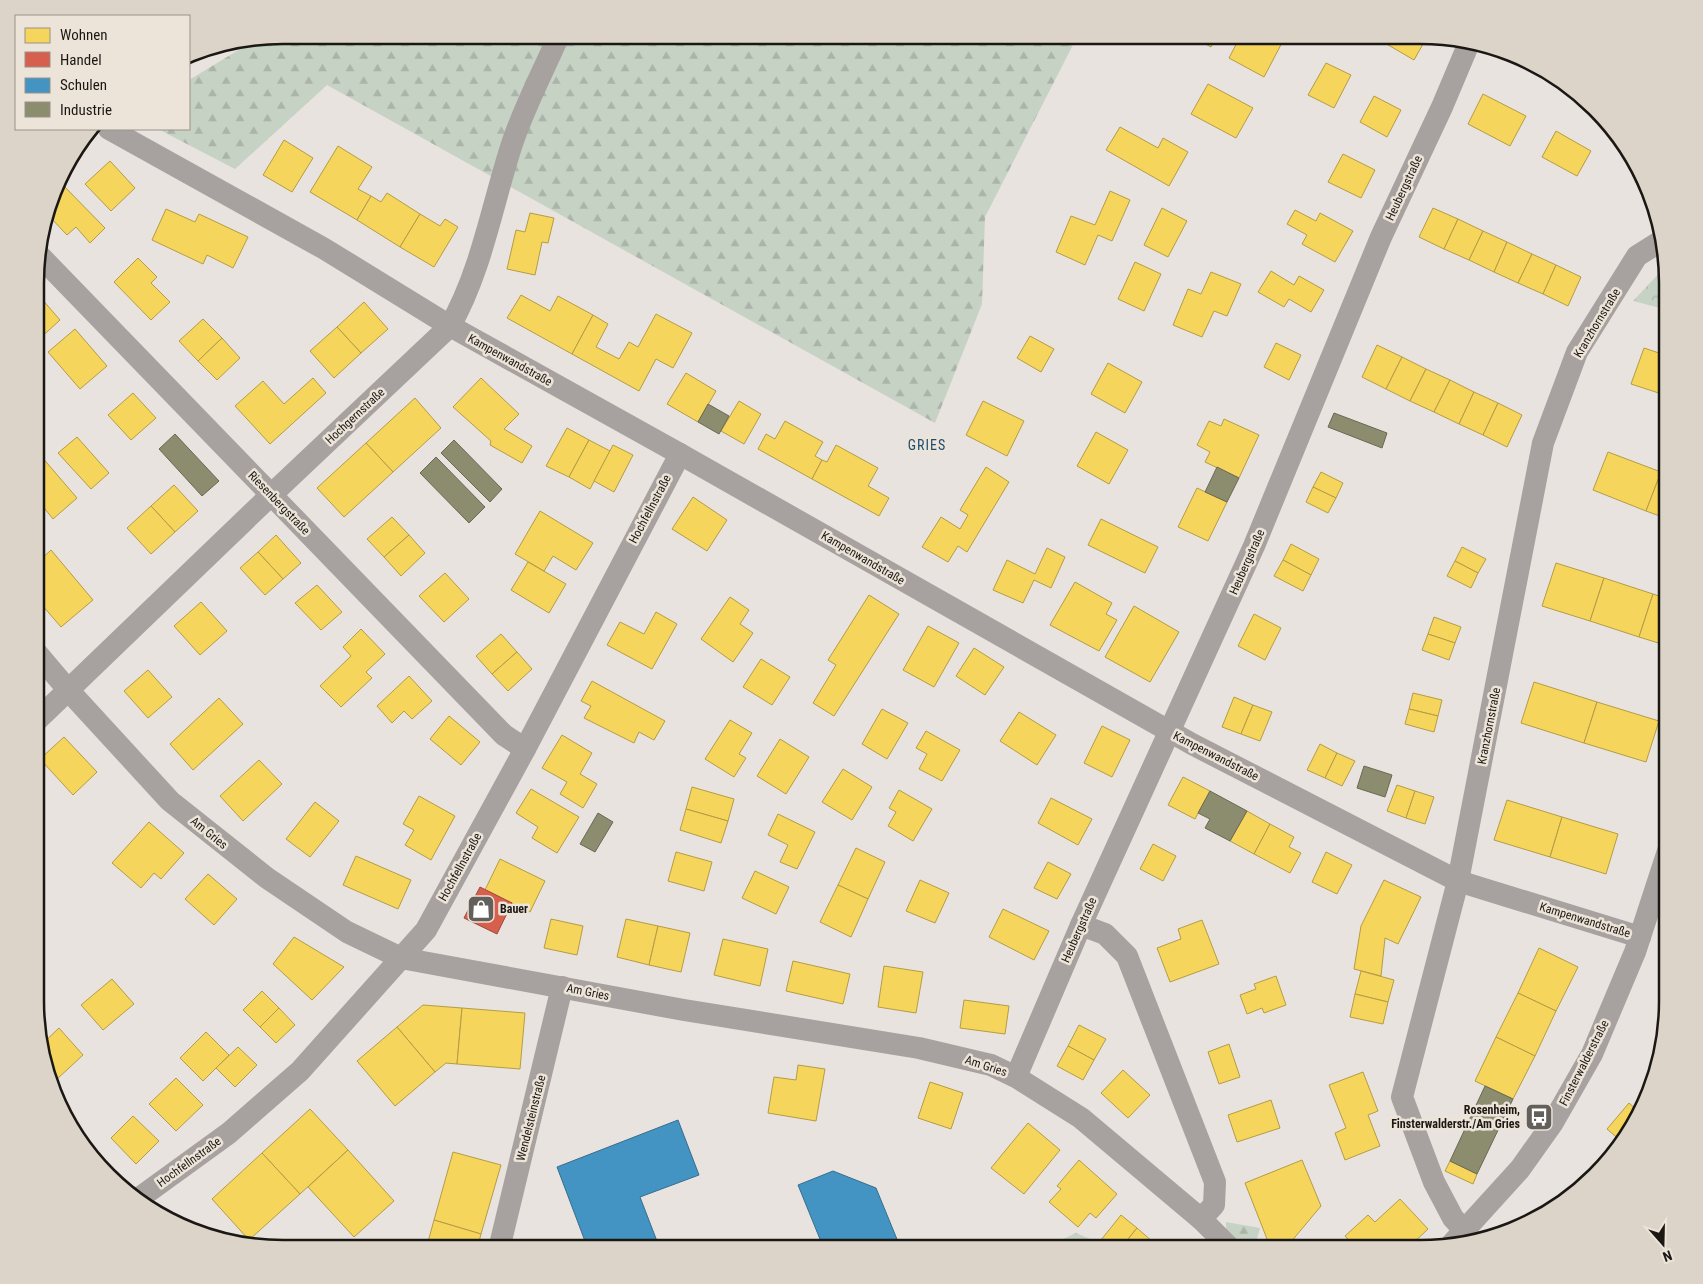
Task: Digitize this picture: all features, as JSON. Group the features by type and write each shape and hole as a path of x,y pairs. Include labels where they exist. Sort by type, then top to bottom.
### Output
{"street":[{"name":"Hochgernstraße","path":"44,714 271,495 450,326 459,310 490,222 511,145 555,44"},
{"name":"Heubergstraße","path":"1016,1076 1081,925 1254,546 1381,237 1442,107 1466,48"},
{"name":"Kampenwandstraße","path":"111,130 323,248 450,326 680,454 1169,732 1458,881 1640,937"},
{"name":"Kranzhornstraße","path":"1457,1237 1454,1218 1434,1182 1402,1097 1458,881 1543,443 1577,352 1637,256 1656,244"},
{"name":"Riesenbergstraße","path":"45,261 504,735 525,748"},
{"name":"Hochfellnstraße","path":"143,1195 229,1133 300,1071 426,930 525,748 680,454"},
{"name":"Am Gries","path":"44,661 170,801 222,844 296,899 340,927 401,958 684,1010 919,1048 991,1065 1016,1076 1080,1118 1201,1219 1221,1240"},
{"name":"Finsterwalderstraße","path":"1458,1237 1520,1169 1552,1124 1592,1054 1640,937 1659,878"},
{"path":"1081,925 1105,934 1127,956 1216,1182 1214,1205 1201,1219"},
{"name":"Wendelsteinstraße","path":"501,1240 562,987"}],"green space":[{"path":"267,44 1073,44 985,217 982,304 935,423 327,85 235,169 160,130 190,130 190,79 243,47"},
{"path":"1659,273 1659,308 1633,301"},
{"path":"1226,1222 1260,1228 1257,1240 1226,1240"},
{"path":"1076,1233 1093,1240 1061,1240"}],"building: Wohnen":[{"path":"1236,44 1281,44 1264,77 1229,58"},
{"path":"1386,44 1423,44 1414,60"},
{"path":"1326,63 1351,75 1334,108 1308,95"},
{"path":"1208,84 1253,108 1236,138 1191,114"},
{"path":"1483,94 1526,116 1510,146 1468,124"},
{"path":"1374,96 1401,110 1387,137 1360,122"},
{"path":"1120,127 1158,148 1163,138 1188,152 1169,186 1106,150"},
{"path":"1556,131 1591,151 1577,176 1542,157"},
{"path":"284,140 313,158 292,192 263,175"},
{"path":"338,146 372,167 358,189 371,196 357,220 310,192"},
{"path":"1343,154 1375,170 1361,198 1328,182"},
{"path":"110,161 135,188 111,211 85,184"},
{"path":"64,186 105,228 90,243 76,227 67,235 52,220"},
{"path":"1110,191 1130,200 1112,241 1098,235 1085,265 1056,252 1071,216 1095,225"},
{"path":"387,193 420,214 400,247 357,220 371,196 381,202"},
{"path":"1162,208 1187,221 1168,257 1144,245"},
{"path":"1433,208 1458,219 1444,249 1419,237"},
{"path":"166,209 195,222 199,214 248,237 233,268 207,255 203,264 152,240"},
{"path":"1295,210 1316,221 1320,213 1353,231 1335,262 1302,244 1307,235 1287,224"},
{"path":"530,213 554,218 548,243 542,242 535,275 507,269 516,230 525,232"},
{"path":"420,214 440,226 445,219 458,227 434,267 400,247"},
{"path":"1458,219 1483,231 1469,260 1444,249"},
{"path":"1483,231 1507,242 1494,272 1469,260"},
{"path":"1507,242 1532,254 1518,283 1494,272"},
{"path":"1532,254 1556,265 1543,294 1518,283"},
{"path":"138,258 157,277 151,283 170,302 151,320 114,282"},
{"path":"1135,262 1161,274 1144,311 1118,299"},
{"path":"1556,265 1581,277 1568,306 1543,294"},
{"path":"1271,271 1294,285 1299,276 1324,290 1311,312 1289,299 1284,307 1258,292"},
{"path":"1211,272 1241,284 1227,316 1214,311 1202,337 1173,325 1188,289 1201,294"},
{"path":"521,295 550,311 558,296 593,315 572,354 507,318"},
{"path":"44,301 60,320 44,335"},
{"path":"364,302 388,329 361,353 337,327"},
{"path":"656,314 692,333 673,368 656,359 639,391 572,354 593,315 608,324 596,347 619,359 629,342 638,347"},
{"path":"203,319 222,338 198,361 179,341"},
{"path":"337,327 361,353 334,378 310,351"},
{"path":"75,329 107,366 80,389 48,352"},
{"path":"1030,336 1054,349 1041,372 1017,358"},
{"path":"222,338 240,358 217,380 198,361"},
{"path":"1276,343 1301,355 1289,380 1264,367"},
{"path":"1377,345 1402,357 1386,389 1362,377"},
{"path":"1644,348 1659,353 1659,393 1631,384"},
{"path":"1402,357 1426,369 1410,401 1386,389"},
{"path":"1108,363 1142,382 1125,413 1091,394"},
{"path":"1426,369 1450,380 1434,412 1410,401"},
{"path":"686,373 716,391 698,422 667,404"},
{"path":"313,378 326,393 270,444 235,406 263,381 284,404"},
{"path":"481,378 519,414 504,429 532,446 522,463 490,445 491,441 453,407"},
{"path":"1450,380 1474,392 1459,424 1434,412"},
{"path":"1474,392 1498,403 1483,435 1459,424"},
{"path":"133,393 156,418 131,440 108,415"},
{"path":"415,398 441,428 393,472 366,443"},
{"path":"739,401 761,414 744,444 721,431"},
{"path":"983,401 1024,421 1007,456 966,435"},
{"path":"1498,403 1522,415 1507,447 1483,435"},
{"path":"1224,419 1259,435 1239,478 1205,462 1210,452 1197,445 1209,421 1221,426"},
{"path":"785,421 823,442 815,456 822,460 812,479 758,449 766,434 775,439"},
{"path":"567,428 589,440 569,477 546,466"},
{"path":"1096,432 1128,450 1109,484 1077,466"},
{"path":"77,437 109,473 91,489 58,453"},
{"path":"589,440 610,451 590,489 569,477"},
{"path":"366,443 393,472 344,517 317,488"},
{"path":"613,445 633,455 614,492 594,481"},
{"path":"836,445 878,468 868,486 889,498 879,516 812,479 822,460 827,462"},
{"path":"1608,452 1659,471 1659,477 1646,511 1593,490"},
{"path":"44,460 77,498 53,519 44,508"},
{"path":"986,467 1009,482 967,552 958,546 948,562 922,547 941,517 960,529 968,515 960,510"},
{"path":"1321,472 1343,483 1336,498 1313,487"},
{"path":"1659,477 1659,516 1646,511"},
{"path":"174,485 198,511 175,532 151,506"},
{"path":"1313,487 1336,498 1328,513 1306,502"},
{"path":"1197,488 1227,502 1208,541 1178,527"},
{"path":"693,497 727,520 707,551 672,529"},
{"path":"151,506 175,532 151,554 127,528"},
{"path":"540,511 593,543 576,570 553,556 544,571 515,554"},
{"path":"392,517 409,535 384,557 367,539"},
{"path":"1101,519 1158,547 1145,573 1088,545"},
{"path":"276,535 301,563 283,579 258,552"},
{"path":"409,535 425,553 401,576 384,557"},
{"path":"1291,544 1319,559 1311,575 1283,560"},
{"path":"1462,547 1486,559 1478,573 1455,561"},
{"path":"1047,548 1065,557 1051,588 1034,580 1023,603 993,590 1007,560 1035,574"},
{"path":"51,550 93,600 61,627 44,607 44,556"},
{"path":"258,552 283,579 265,595 240,568"},
{"path":"1283,560 1311,575 1303,591 1274,576"},
{"path":"1455,561 1478,573 1471,588 1447,576"},
{"path":"528,562 566,584 549,613 511,590"},
{"path":"1556,563 1604,578 1590,621 1542,606"},
{"path":"445,573 469,599 444,622 419,596"},
{"path":"1604,578 1653,594 1639,637 1590,621"},
{"path":"1075,582 1112,603 1106,614 1117,620 1099,651 1050,625"},
{"path":"317,585 342,612 321,630 295,603"},
{"path":"1653,594 1659,596 1659,643 1639,637"},
{"path":"869,595 899,614 834,716 813,703 836,665 828,660"},
{"path":"730,597 749,610 740,624 753,633 733,662 701,639"},
{"path":"201,602 227,631 200,655 174,626"},
{"path":"1134,606 1179,632 1150,682 1105,657"},
{"path":"656,612 677,624 652,669 607,645 620,622 644,634"},
{"path":"1254,614 1281,628 1265,660 1238,646"},
{"path":"1434,617 1461,627 1455,643 1428,634"},
{"path":"928,626 959,643 934,687 903,670"},
{"path":"361,629 385,654 366,672 372,678 341,707 320,686 351,656 343,647"},
{"path":"501,634 517,652 492,674 476,656"},
{"path":"1428,634 1455,643 1449,660 1422,650"},
{"path":"974,648 1004,667 985,695 956,676"},
{"path":"517,652 532,669 508,691 492,674"},
{"path":"761,659 790,677 772,705 743,687"},
{"path":"148,670 172,697 148,718 124,691"},
{"path":"409,676 432,701 412,719 404,711 392,723 377,706"},
{"path":"592,681 665,721 654,740 639,732 634,743 584,718 591,706 581,701"},
{"path":"1534,682 1597,702 1584,743 1521,723"},
{"path":"1413,693 1442,700 1438,716 1409,709"},
{"path":"1234,697 1253,705 1241,734 1222,727"},
{"path":"219,698 243,724 193,770 170,744"},
{"path":"1597,702 1659,721 1646,762 1584,743"},
{"path":"1253,705 1272,712 1260,741 1241,734"},
{"path":"882,709 908,723 887,759 862,744"},
{"path":"1409,709 1438,716 1434,732 1405,724"},
{"path":"1019,712 1056,735 1037,765 1000,741"},
{"path":"449,716 480,742 461,765 430,739"},
{"path":"730,720 752,733 739,754 746,758 734,777 705,759"},
{"path":"1102,726 1130,740 1112,777 1084,763"},
{"path":"926,731 960,750 942,781 919,769 927,754 916,748"},
{"path":"562,735 592,753 580,774 597,784 583,808 560,794 567,782 542,768"},
{"path":"64,737 97,772 73,795 44,763 44,755"},
{"path":"780,739 809,757 786,794 757,776"},
{"path":"1320,744 1337,753 1325,778 1307,770"},
{"path":"1337,753 1355,761 1342,786 1325,778"},
{"path":"259,760 282,784 243,821 220,796"},
{"path":"843,769 872,787 852,820 822,802"},
{"path":"1183,777 1210,791 1195,819 1168,805"},
{"path":"1397,785 1415,791 1406,818 1387,811"},
{"path":"692,787 734,799 728,821 686,809"},
{"path":"531,789 579,817 557,853 532,838 538,827 516,813"},
{"path":"899,790 932,809 913,841 888,826 896,812 889,808"},
{"path":"1415,791 1434,797 1425,824 1406,818"},
{"path":"419,796 455,816 431,860 405,845 414,830 403,824"},
{"path":"1051,798 1092,819 1078,845 1038,823"},
{"path":"1507,800 1562,817 1550,857 1494,840"},
{"path":"315,802 339,821 310,857 286,839"},
{"path":"686,809 728,821 721,843 680,830"},
{"path":"1247,811 1270,824 1254,854 1230,841"},
{"path":"778,814 815,832 797,869 780,862 788,845 768,835"},
{"path":"1562,817 1618,834 1606,874 1550,857"},
{"path":"149,822 184,853 161,879 154,873 141,888 112,863"},
{"path":"1270,824 1294,837 1289,847 1301,853 1290,873 1254,854"},
{"path":"1153,844 1176,856 1163,881 1140,869"},
{"path":"856,848 885,862 868,899 838,885"},
{"path":"676,852 712,862 704,891 668,881"},
{"path":"1326,852 1352,865 1337,894 1312,882"},
{"path":"356,856 411,880 398,909 343,885"},
{"path":"500,859 545,881 530,912 485,890"},
{"path":"1048,862 1071,874 1057,899 1034,888"},
{"path":"755,871 789,887 776,914 742,898"},
{"path":"208,874 237,899 214,925 185,899"},
{"path":"920,880 949,893 935,923 906,911"},
{"path":"1384,880 1421,897 1398,944 1385,938 1381,976 1354,969 1361,926"},
{"path":"838,885 868,899 851,937 820,922"},
{"path":"1003,909 1049,931 1034,960 989,937"},
{"path":"551,919 583,926 577,955 544,948"},
{"path":"626,919 658,926 649,965 617,957"},
{"path":"1202,920 1219,964 1170,982 1157,948 1181,939 1178,929"},
{"path":"658,926 690,933 681,972 649,965"},
{"path":"294,937 344,967 312,1000 273,964"},
{"path":"723,939 768,949 760,986 714,975"},
{"path":"1539,948 1578,967 1556,1011 1518,993"},
{"path":"793,961 850,974 843,1004 786,991"},
{"path":"884,966 923,972 916,1013 878,1007"},
{"path":"1361,971 1394,980 1388,1002 1355,994"},
{"path":"1276,976 1286,1005 1264,1013 1262,1008 1247,1014 1240,995 1256,989 1254,984"},
{"path":"112,979 134,1004 103,1030 81,1005"},
{"path":"262,991 279,1008 260,1027 243,1010"},
{"path":"1518,993 1556,1011 1535,1056 1496,1037"},
{"path":"1355,994 1388,1002 1383,1024 1350,1017"},
{"path":"964,1000 1009,1006 1005,1034 960,1028"},
{"path":"423,1005 462,1008 457,1064 446,1063 435,1072 397,1027"},
{"path":"279,1008 295,1025 276,1043 260,1027"},
{"path":"462,1008 525,1013 520,1069 457,1064"},
{"path":"1079,1025 1106,1039 1094,1060 1068,1046"},
{"path":"397,1027 435,1072 395,1106 357,1061"},
{"path":"59,1028 83,1055 57,1079 48,1048 47,1039"},
{"path":"206,1032 229,1055 203,1081 180,1058"},
{"path":"1496,1037 1535,1056 1513,1099 1475,1081"},
{"path":"1229,1044 1240,1077 1219,1084 1208,1052"},
{"path":"1068,1046 1094,1060 1083,1080 1057,1066"},
{"path":"238,1047 257,1065 235,1087 216,1068"},
{"path":"798,1065 825,1069 816,1121 768,1113 774,1077 796,1080"},
{"path":"1123,1070 1150,1095 1128,1118 1101,1093"},
{"path":"1363,1072 1378,1111 1368,1115 1380,1146 1345,1160 1335,1133 1346,1128 1329,1085"},
{"path":"176,1078 203,1105 176,1131 149,1104"},
{"path":"930,1082 963,1093 951,1129 918,1118"},
{"path":"1271,1100 1280,1128 1237,1142 1228,1115"},
{"path":"1629,1103 1634,1108 1617,1137 1607,1129"},
{"path":"310,1109 348,1150 300,1194 262,1153"},
{"path":"133,1116 159,1141 136,1164 111,1138"},
{"path":"1028,1123 1060,1150 1024,1194 991,1168"},
{"path":"348,1150 394,1201 354,1237 308,1187"},
{"path":"453,1152 501,1165 481,1234 434,1220"},
{"path":"262,1153 300,1194 251,1238 247,1237 212,1199"},
{"path":"1079,1160 1117,1194 1096,1218 1090,1213 1078,1227 1049,1202 1061,1189 1057,1186"},
{"path":"1302,1160 1321,1206 1293,1240 1267,1240 1245,1183"},
{"path":"1450,1161 1477,1174 1473,1184 1445,1171"},
{"path":"1400,1199 1428,1229 1416,1240 1349,1240 1345,1236 1368,1215 1375,1222"},
{"path":"1121,1215 1137,1228 1127,1240 1101,1240"},
{"path":"434,1220 481,1234 479,1240 428,1240"},
{"path":"1137,1228 1151,1240 1127,1240"}],"building: Handel":[{"path":"480,887 512,903 497,934 464,918"}],"building: Schulen":[{"path":"678,1120 699,1175 640,1197 657,1240 585,1240 557,1167"},
{"path":"833,1171 876,1188 897,1240 820,1240 798,1185"}],"building: Industrie":[{"path":"708,404 729,416 719,434 698,422"},
{"path":"1334,413 1387,433 1382,448 1328,427"},
{"path":"175,434 219,481 202,496 159,449"},
{"path":"454,440 502,489 490,502 441,453"},
{"path":"436,457 485,507 469,523 420,473"},
{"path":"1217,467 1239,478 1227,502 1205,492"},
{"path":"1364,766 1392,775 1385,797 1357,788"},
{"path":"1210,791 1247,811 1230,841 1205,828 1210,819 1198,813"},
{"path":"598,813 613,822 595,852 580,844"},
{"path":"1485,1086 1513,1099 1477,1174 1450,1161"}],"place":[{"name":"Bauer","path":"481,909"},
{"name":"Rosenheim, Finsterwalderstr./Am Gries","path":"1539,1117"}],"district":[{"name":"GRIES","path":"927,445"}]}
